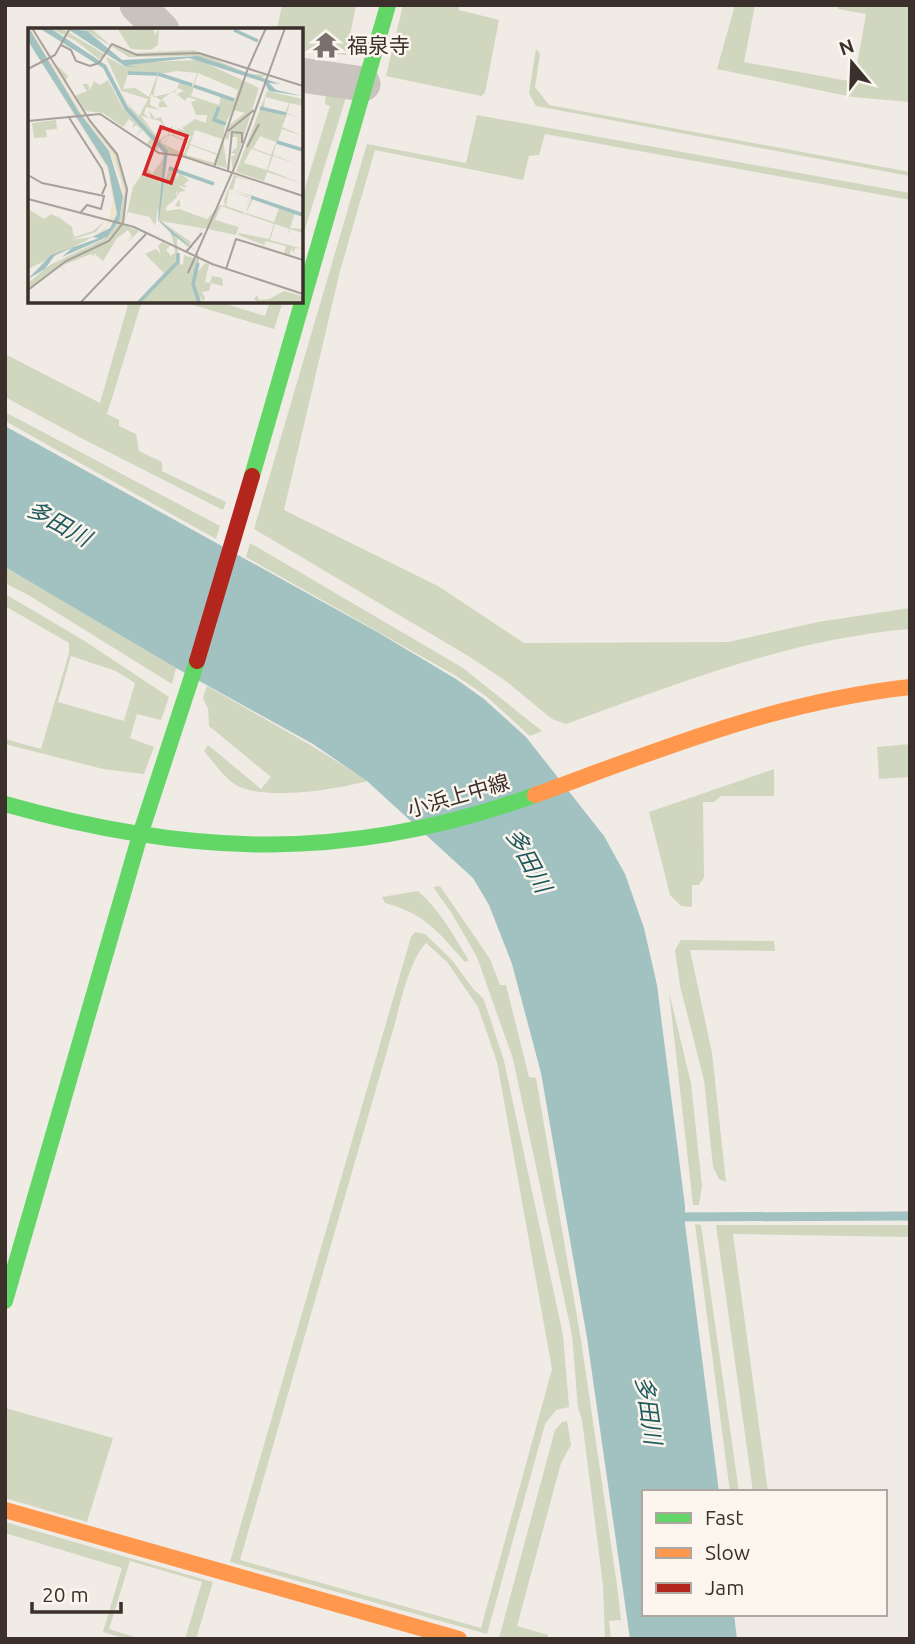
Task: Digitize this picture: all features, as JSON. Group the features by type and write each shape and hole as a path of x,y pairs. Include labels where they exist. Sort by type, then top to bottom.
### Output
{"street":[{"path":"137,5 160,28"},
{"path":"303,293 388,5"},
{"path":"303,75 363,84"},
{"path":"5,1301 140,835 187,690 300,303"},
{"name":"小浜上中線","path":"5,804 100,829 175,840 257,845 391,835 457,821 732,724 825,700 910,687"},
{"path":"5,1510 459,1639"}],"green space":[{"path":"282,5 356,5 346,55 303,50 303,28 277,28"},
{"path":"403,5 459,5 459,10 499,20 485,93 481,96 386,76"},
{"path":"735,5 755,5 744,62 854,82 866,14 838,9 838,5 910,5 910,102 852,97 717,69"},
{"path":"536,49 540,54 535,87 549,105 910,172 910,176 536,106 529,93"},
{"path":"348,91 303,236 303,194 330,106 325,104 326,94"},
{"path":"477,115 910,193 910,200 545,134 539,155 529,156 523,180 375,150 340,271 284,510 438,586 524,643 728,642 818,622 910,608 910,629 865,634 778,653 693,679 566,724 552,719 507,682 470,657 254,529 367,144 466,163"},
{"path":"128,303 141,303 107,414 119,420 119,426 136,434 139,451 162,462 162,471 226,502 223,510 5,397 5,354 100,403"},
{"path":"187,303 223,303 265,316 269,303 282,303 274,329"},
{"path":"5,412 220,526 216,539 5,421"},
{"path":"250,543 463,668 542,731 530,736 486,696 458,677 246,557"},
{"path":"5,567 176,668 172,684 5,583"},
{"path":"5,594 83,640 169,697 161,720 137,714 130,738 154,747 144,774 103,769 5,744 5,739 41,749 69,653 69,643 5,606","holes":["71,656 116,671 135,683 124,721 58,702"]},
{"path":"207,686 368,781 321,790 284,793 266,793 238,786 224,775 204,751 208,745 261,789 271,777 209,726 208,709 203,698"},
{"path":"910,744 910,777 879,779 877,747"},
{"path":"774,769 774,796 721,796 714,802 703,802 704,877 699,885 692,885 692,907 681,906 670,895 649,812"},
{"path":"440,886 490,959 500,985 506,985 529,1077 536,1078 581,1340 617,1585 621,1620 609,1621 611,1639 605,1639 603,1585 582,1420 578,1408 572,1335 513,1059 477,957 433,887"},
{"path":"418,891 440,915 469,961 465,962 430,925 399,907 385,903 382,897"},
{"path":"415,932 425,934 452,960 483,998 504,1061 563,1335 569,1407 556,1410 545,1424 487,1634 230,1562 411,937","holes":["426,943 447,962 478,1007 497,1062 552,1369 481,1628 240,1560 410,972"]},
{"path":"681,940 774,941 775,951 690,950 712,1053 726,1182 719,1179 713,1167 704,1080 680,986 675,950"},
{"path":"669,992 691,1083 702,1186 699,1205 693,1205"},
{"path":"695,1224 701,1225 739,1490 730,1490"},
{"path":"716,1225 910,1225 910,1237 733,1234 768,1490 753,1490"},
{"path":"5,1408 113,1438 87,1522 5,1498"},
{"path":"567,1421 571,1445 561,1463 517,1626 548,1635 548,1639 499,1638 555,1430 562,1422"},
{"path":"5,1522 213,1582 196,1639 185,1639 202,1582 130,1561 109,1629 141,1639 127,1639 103,1632 122,1568 5,1533"}],"water":[{"name":"多田川","path":"5,426 379,633 456,679 484,699 526,737 604,836 625,874 644,928 657,985 719,1490 642,1490 642,1616 734,1616 737,1639 630,1639 587,1338 541,1073 512,964 489,905 473,878 367,781 313,744 176,668 5,567"}],"waterway":[{"path":"674,1217 910,1216"}],"traffic: fast":[{"path":"303,299 388,5"},
{"path":"252,476 302,303"},
{"path":"5,1301 140,835 197,661"},
{"path":"5,804 74,822 141,834 206,842 271,844 336,841 401,832 467,817 535,795"}],"traffic: slow":[{"path":"535,795 719,729 812,704 910,687"},
{"path":"5,1510 459,1639"}],"traffic: jam":[{"path":"197,661 252,476"}],"place":[{"name":"福泉寺","path":"326,45"}]}
